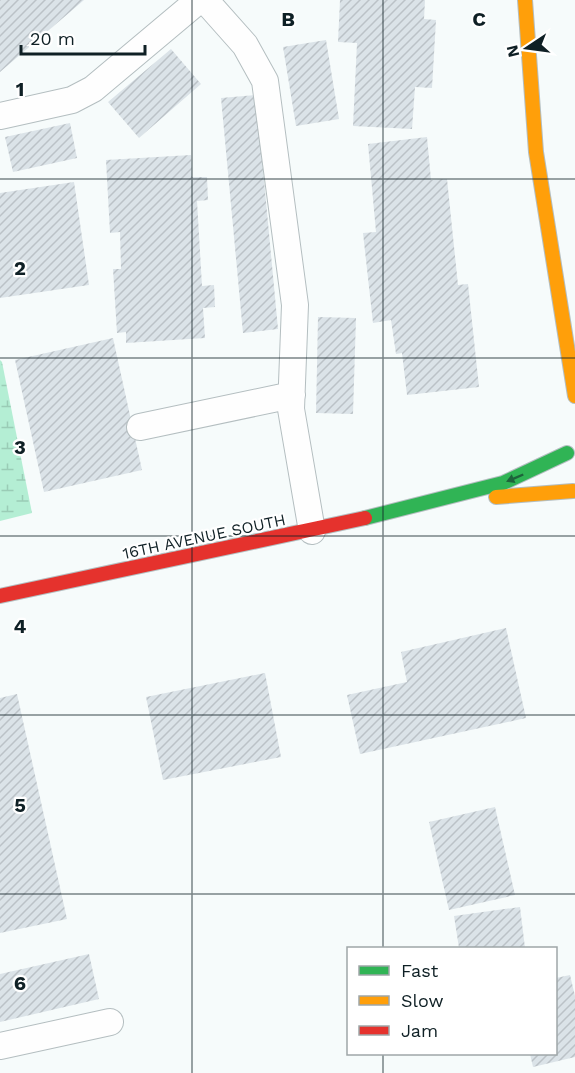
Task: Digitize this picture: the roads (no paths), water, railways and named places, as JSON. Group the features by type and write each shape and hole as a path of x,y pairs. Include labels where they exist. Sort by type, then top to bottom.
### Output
{"street":[{"path":"525,0 536,152 575,396"},
{"path":"571,447 565,463 565,473 574,493"},
{"name":"16TH AVENUE SOUTH","path":"0,596 312,531 414,507 503,483 571,447"},
{"name":"16TH AVENUE SOUTH","path":"414,507 524,494 574,493"}],"lane":[{"path":"0,116 72,100 93,89 199,0"},
{"path":"205,0 245,45 265,81 296,304 291,409 312,531"},
{"path":"140,427 292,395"},
{"path":"0,1046 110,1022"}]}
